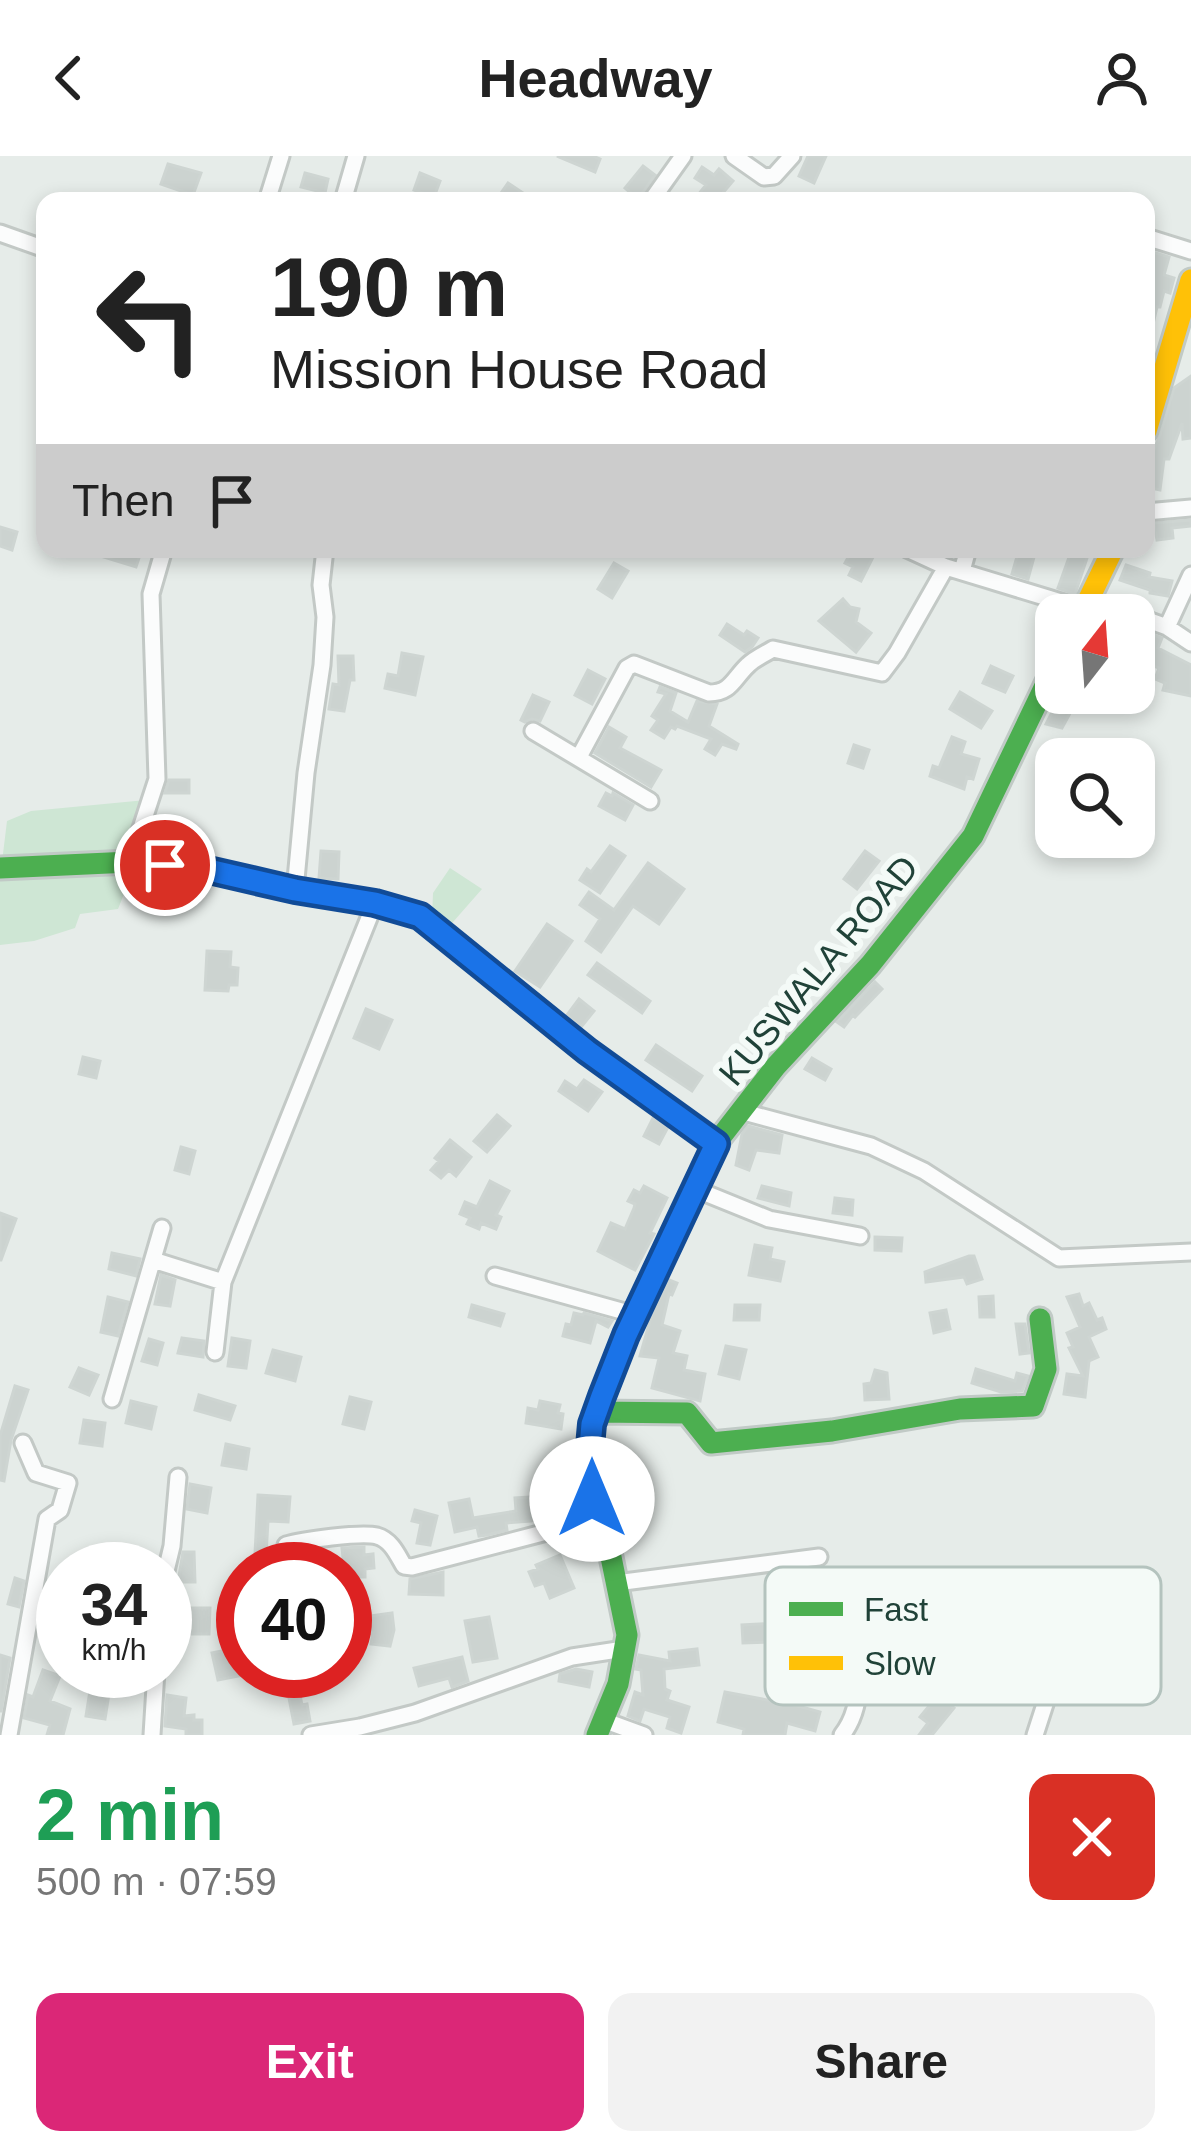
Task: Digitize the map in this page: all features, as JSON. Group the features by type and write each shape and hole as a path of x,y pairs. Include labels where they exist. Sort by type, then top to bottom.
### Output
{"street":[{"path":"270,192 281,156"},
{"path":"346,192 356,156"},
{"path":"657,192 683,156"},
{"path":"734,156 764,177 774,176 792,156"},
{"path":"0,233 36,246"},
{"path":"1155,240 1191,251"},
{"path":"1155,368 1191,280"},
{"path":"1155,511 1191,508"},
{"path":"130,862 157,779 152,595 162,558"},
{"path":"295,890 305,773 322,665 324,558"},
{"path":"929,558 1038,594"},
{"path":"579,757 627,668 634,664 709,693 722,693 749,664 773,649 882,673 962,558"},
{"path":"1092,594 1109,558"},
{"path":"1167,627 1186,599 1191,575"},
{"path":"1155,623 1191,644"},
{"name":"KUSWALA ROAD","path":"600,1728 618,1684 627,1634 588,1469 592,1424 636,1315 716,1144 776,1066 869,965 974,836 1035,707"},
{"path":"533,731 650,801"},
{"path":"0,868 130,862 200,868 420,916 587,1051 716,1144"},
{"path":"215,1352 223,1282 375,903"},
{"path":"740,1111 871,1146 924,1171 1059,1258 1191,1252"},
{"path":"695,1189 769,1219 860,1236"},
{"path":"112,1399 161,1228"},
{"path":"153,1260 223,1282"},
{"path":"495,1276 636,1315"},
{"path":"597,1412 687,1413 711,1443 832,1431 960,1409 1033,1406 1046,1369 1040,1319"},
{"path":"9,1735 47,1519 60,1510 68,1484 36,1473 23,1443"},
{"path":"172,1542 178,1477"},
{"path":"296,1542 376,1536 392,1546 404,1566 412,1567 597,1515"},
{"path":"616,1582 819,1557"},
{"path":"311,1735 416,1713 572,1657 624,1649"},
{"path":"152,1735 154,1698"},
{"path":"842,1735 856,1705"},
{"path":"1034,1735 1045,1705"},
{"path":"600,1728 644,1735"}],"green space":[{"path":"146,800 126,855 2,862 7,821 31,811"},
{"path":"129,866 118,909 80,914 75,928 34,941 0,945 0,875"},
{"path":"450,868 482,889 446,930 432,919 433,893"}],"building":[{"path":"557,156 593,156 600,159 595,172"},
{"path":"808,156 826,156 814,183 799,176"},
{"path":"168,164 201,173 194,192 161,184"},
{"path":"643,166 655,175 643,192 625,188"},
{"path":"702,167 714,175 719,169 733,181 724,192 700,192 706,185 695,178"},
{"path":"305,173 328,179 325,192 301,187"},
{"path":"420,173 440,181 436,192 414,190"},
{"path":"1155,253 1169,257 1164,275 1174,278 1170,293 1164,291 1155,316"},
{"path":"1191,376 1191,438 1183,439 1182,423 1169,459 1164,459 1160,490 1155,489 1155,447 1174,388"},
{"path":"1191,520 1191,526 1172,528 1173,538 1157,540 1155,523"},
{"path":"0,527 17,532 12,550 0,546"},
{"path":"107,558 139,558 136,567"},
{"path":"848,558 872,558 861,581 849,575 853,567 845,563"},
{"path":"1017,558 1034,558 1028,579 1012,574"},
{"path":"1069,558 1087,558 1075,594 1058,588"},
{"path":"614,563 628,571 612,598 598,589"},
{"path":"1126,565 1150,573 1149,577 1172,581 1168,596 1120,580"},
{"path":"843,599 859,609 856,622 871,633 856,652 819,621"},
{"path":"727,624 758,638 745,652 720,635"},
{"path":"1155,636 1162,638 1158,648 1191,665 1191,696 1163,690 1165,683 1155,679 1159,668 1155,667"},
{"path":"402,653 423,657 415,695 385,688 388,674 398,676"},
{"path":"338,656 353,656 354,680 350,680 344,711 329,709 333,684 339,685"},
{"path":"991,666 1013,676 1005,692 983,683"},
{"path":"588,670 605,679 592,704 575,695"},
{"path":"660,687 676,693 670,711 688,722 697,701 717,704 709,726 738,744 736,749 722,744 715,755 705,749 711,739 677,726 664,738 651,730 658,720 652,716 666,694 658,692"},
{"path":"960,692 992,711 981,728 950,709"},
{"path":"533,695 549,702 540,721 525,722 521,720"},
{"path":"1051,714 1070,714 1062,728 1046,724"},
{"path":"609,727 626,737 620,748 661,770 651,787 595,753"},
{"path":"952,737 965,742 961,754 979,759 964,789 930,776 933,766 939,768"},
{"path":"854,745 869,750 863,768 848,763"},
{"path":"169,780 189,780 189,793 165,793"},
{"path":"606,793 633,805 625,820 599,806"},
{"path":"610,846 625,856 600,893 580,880"},
{"path":"321,851 339,852 338,879 319,878"},
{"path":"865,851 879,861 857,889 844,879"},
{"path":"648,863 684,889 659,924 633,906 601,952 586,941 600,919 580,905 589,892 614,910"},
{"path":"547,924 572,941 540,987 515,971"},
{"path":"207,951 231,952 230,967 238,968 237,985 229,985 228,991 205,990"},
{"path":"597,963 650,1001 642,1013 588,975"},
{"path":"875,982 882,989 844,1027 837,1022"},
{"path":"579,999 594,1011 581,1027 567,1015"},
{"path":"366,1009 392,1020 379,1049 354,1038"},
{"path":"656,1045 702,1076 692,1091 646,1060"},
{"path":"83,1057 100,1061 96,1078 79,1074"},
{"path":"812,1058 831,1069 825,1080 805,1069"},
{"path":"584,1080 602,1092 588,1111 559,1091 565,1081 577,1089"},
{"path":"497,1115 510,1126 487,1152 474,1141"},
{"path":"653,1118 668,1127 659,1144 644,1136"},
{"path":"748,1126 782,1135 779,1153 756,1150 749,1170 736,1165"},
{"path":"450,1140 471,1157 456,1176 449,1170 441,1178 431,1170"},
{"path":"181,1147 195,1151 189,1174 175,1170"},
{"path":"490,1181 509,1191 496,1215 501,1217 496,1229 481,1223 479,1229 460,1214 465,1202 477,1207"},
{"path":"644,1186 667,1198 635,1270 598,1251 611,1223 625,1229 635,1204 628,1201 634,1190 640,1193"},
{"path":"762,1186 791,1193 789,1206 758,1198"},
{"path":"835,1198 853,1200 852,1215 833,1213"},
{"path":"0,1213 16,1219 1,1260 0,1260"},
{"path":"875,1237 902,1238 901,1251 875,1250"},
{"path":"755,1245 772,1248 770,1259 784,1262 780,1281 749,1275"},
{"path":"112,1253 140,1259 136,1276 109,1269"},
{"path":"974,1256 982,1279 967,1284 964,1277 926,1282 925,1272"},
{"path":"161,1275 175,1280 170,1306 155,1304"},
{"path":"669,1280 677,1283 669,1294 662,1325 680,1331 673,1353 687,1356 684,1370 705,1374 700,1401 652,1388 659,1358 640,1356 652,1314"},
{"path":"1079,1294 1083,1306 1089,1303 1106,1329 1089,1337 1098,1357 1089,1361 1085,1397 1064,1394 1067,1374 1083,1376 1067,1333 1080,1327 1067,1297"},
{"path":"993,1296 994,1317 980,1317 979,1297"},
{"path":"108,1297 128,1302 118,1336 101,1332"},
{"path":"472,1305 504,1314 500,1326 469,1317"},
{"path":"735,1305 760,1305 759,1320 734,1320"},
{"path":"946,1310 950,1329 934,1333 930,1313"},
{"path":"574,1313 612,1321 608,1327 596,1321 590,1343 563,1336"},
{"path":"1016,1324 1025,1324 1029,1353 1020,1354"},
{"path":"182,1338 204,1341 203,1357 178,1353"},
{"path":"232,1338 250,1341 246,1368 228,1366"},
{"path":"149,1339 163,1343 157,1365 142,1361"},
{"path":"726,1346 746,1350 739,1379 719,1374"},
{"path":"273,1350 301,1357 295,1381 266,1373"},
{"path":"79,1368 98,1375 89,1395 70,1387"},
{"path":"976,1369 1015,1381 1017,1373 1028,1376 1022,1391 1001,1392 972,1383"},
{"path":"875,1370 887,1373 889,1399 865,1400 864,1384 871,1383"},
{"path":"15,1386 28,1390 11,1440 4,1481 0,1480 0,1436"},
{"path":"199,1395 235,1406 230,1420 195,1410"},
{"path":"350,1397 371,1402 364,1429 343,1424"},
{"path":"131,1401 156,1407 151,1429 126,1423"},
{"path":"540,1401 560,1405 561,1429 526,1423 528,1408 538,1410"},
{"path":"84,1420 105,1423 102,1446 80,1443"},
{"path":"226,1444 249,1449 246,1469 222,1465"},
{"path":"190,1484 211,1488 207,1513 187,1509"},
{"path":"258,1495 290,1497 288,1522 268,1521 267,1542 256,1542"},
{"path":"529,1497 530,1507 557,1499 560,1510 531,1521 506,1523 507,1530 487,1535 479,1536 477,1527 455,1532 449,1503 469,1499 473,1518 516,1511 515,1498"},
{"path":"415,1510 437,1516 430,1545 417,1543 421,1523 412,1521"},
{"path":"560,1555 574,1588 550,1598 544,1583 535,1586 529,1572"},
{"path":"443,1572 443,1595 409,1594 410,1579"},
{"path":"15,1578 24,1581 19,1607 8,1604"},
{"path":"192,1608 210,1608 209,1634 192,1634"},
{"path":"392,1613 390,1646 372,1644 372,1616"},
{"path":"489,1617 497,1658 473,1662 465,1621"},
{"path":"765,1624 765,1642 743,1643 742,1625"},
{"path":"697,1649 699,1665 664,1669 665,1689 670,1691 667,1700 689,1707 681,1733 667,1728 670,1717 644,1709 640,1721 628,1716 635,1692 643,1695 641,1670 636,1669 639,1655 670,1661 669,1652"},
{"path":"0,1655 10,1658 1,1711 0,1711"},
{"path":"462,1657 468,1681 452,1687 449,1678 419,1686 414,1668"},
{"path":"576,1669 592,1672 589,1687 559,1681 560,1674"},
{"path":"36,1689 36,1698 51,1698 70,1709 63,1735 47,1735 50,1725 24,1718 28,1695 33,1697"},
{"path":"725,1692 765,1700 765,1705 795,1705 820,1712 815,1731 787,1723 785,1735 743,1735 744,1729 718,1722"},
{"path":"89,1698 108,1698 105,1719 86,1716"},
{"path":"167,1698 186,1698 184,1716 202,1720 202,1735 186,1735 186,1729 165,1726"},
{"path":"289,1698 301,1698 302,1705 307,1704 310,1721 294,1724"},
{"path":"930,1705 954,1708 932,1735 919,1735 928,1723 920,1717"}],"traffic: fast":[{"path":"597,1735 618,1684 627,1635 588,1470 593,1424 626,1335 720,1138 776,1066 870,965 973,836 1035,707"},
{"path":"0,868 130,862 200,869 420,916 587,1051 717,1144"},
{"path":"597,1412 687,1413 711,1443 832,1431 960,1409 1033,1406 1046,1369 1040,1319"}],"traffic: slow":[{"path":"1155,401 1191,280"},
{"path":"1091,594 1109,558"}],"route":[{"path":"165,865 375,903 420,916 587,1051 716,1144 626,1335 592,1424 588,1469 592,1499"}]}
